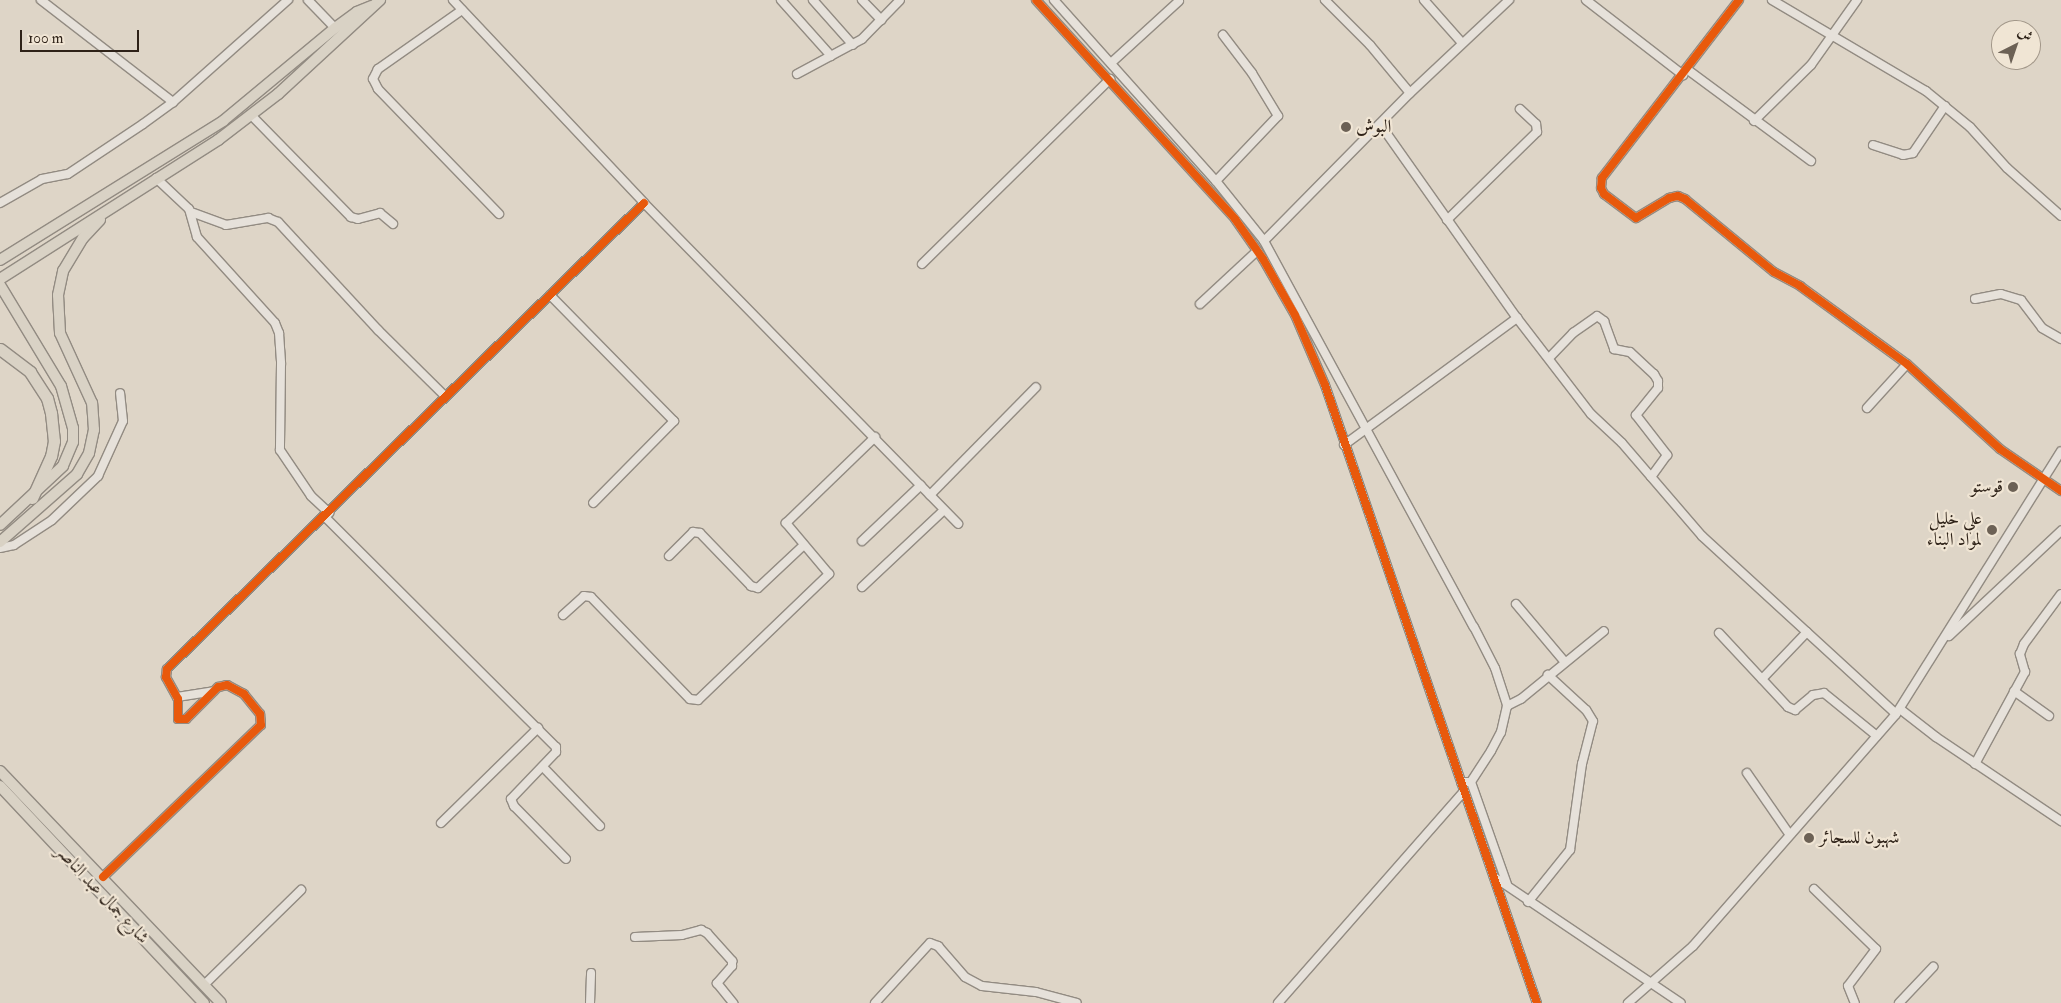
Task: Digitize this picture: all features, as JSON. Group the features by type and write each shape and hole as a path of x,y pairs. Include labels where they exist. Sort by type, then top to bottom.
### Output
{"highway":[{"path":"0,349 30,372 47,398 51,413 54,441 51,456 32,498"}],"main road":[{"path":"0,260 223,121 335,28 356,12 371,7 381,0"},
{"path":"0,279 251,115 362,19 371,7"},
{"path":"0,542 77,474 89,454 94,430 92,403 60,333 58,295 63,271 83,238 117,203"},
{"path":"0,285 61,386 71,413 73,442 70,452 56,474 32,498 0,525"},
{"name":"شارع جمال عبد الناصر","path":"0,771 104,877 221,1003"},
{"name":"شارع جمال عبد الناصر","path":"0,786 204,1003"}],"street":[{"path":"41,0 173,102"},
{"path":"0,203 42,178 68,174 173,102 288,0"},
{"path":"308,0 335,28"},
{"path":"453,0 644,203 922,485 958,524"},
{"path":"780,0 831,56"},
{"path":"813,0 853,45"},
{"path":"862,0 882,20"},
{"path":"797,74 853,45 882,20 900,0"},
{"path":"1036,0 1204,181 1258,251 1295,314 1314,358 1537,1003"},
{"path":"1054,0 1216,181 1264,241 1326,351 1495,668 1507,706 1501,732 1471,782"},
{"path":"1325,0 1370,46 1410,94"},
{"path":"1424,0 1462,43"},
{"path":"1264,241 1410,94 1509,0"},
{"path":"1586,0 1811,162"},
{"path":"1740,0 1602,178 1601,188 1604,194 1636,218 1669,198 1678,196 1685,200 1774,272 1800,286 1907,364 2000,450 2061,492"},
{"path":"1772,0 1945,106 2061,216"},
{"path":"1754,121 1811,65 1833,38 1857,0"},
{"path":"1111,63 1179,1"},
{"path":"462,10 378,69 373,79 378,89 499,214"},
{"path":"1216,181 1278,116 1252,73 1223,35"},
{"path":"922,264 1110,79"},
{"path":"1873,145 1903,155 1913,153 1945,106"},
{"path":"1447,220 1537,132 1536,124 1520,108"},
{"path":"251,115 348,215 358,219 380,213 393,224"},
{"path":"1380,124 1517,318 1591,414 1651,477 1702,536 1898,712 2061,821"},
{"path":"156,178 191,212 226,225 268,218 278,222 378,330 446,397"},
{"path":"214,691 184,720 177,717 177,697 166,677 167,669 327,515 644,203"},
{"path":"191,212 197,236 275,323 279,333 282,364 280,450 311,496 327,515 557,749 543,767 512,796 511,803 566,859"},
{"path":"1200,304 1258,251"},
{"path":"1975,299 2001,294 2021,300 2042,328 2061,339"},
{"path":"550,295 674,421 593,503"},
{"path":"1549,358 1573,333 1597,316 1604,321 1614,349 1630,352 1654,374 1658,381 1658,388 1636,415 1667,455 1651,477"},
{"path":"1344,445 1517,318"},
{"path":"1314,358 1326,351"},
{"path":"1867,408 1907,364"},
{"path":"930,495 1036,387"},
{"path":"0,548 14,545 52,520 94,481 123,421 120,393"},
{"path":"563,615 584,596 591,597 690,698 698,700 829,574 786,526 788,520 875,437"},
{"path":"1628,1003 1694,946 1898,712 1944,640 1961,608 2046,480 2061,452"},
{"path":"862,540 922,485"},
{"path":"862,587 944,510"},
{"path":"1944,640 2061,531"},
{"path":"669,556 693,532 700,533 751,586 758,588 804,546"},
{"path":"1975,764 2025,672 2021,650 2061,594"},
{"path":"1516,604 1564,661"},
{"path":"1507,706 1521,699 1564,661 1604,631"},
{"path":"1762,679 1807,632"},
{"path":"1719,633 1792,709 1813,694 1828,695 1877,736"},
{"path":"1528,902 1570,850 1582,764 1593,721 1586,710 1548,675"},
{"path":"104,877 260,728 260,714 240,690 226,685 214,691 177,697"},
{"path":"2014,691 2049,716"},
{"path":"441,822 538,728"},
{"path":"543,767 600,826"},
{"path":"1747,773 1790,835"},
{"path":"1461,782 1471,782"},
{"path":"1471,782 1507,884"},
{"path":"1278,1003 1464,791"},
{"path":"1494,877 1507,884 1528,902 1681,1003"},
{"path":"1814,889 1876,949 1848,986 1855,1003"},
{"path":"204,985 301,890"},
{"path":"635,937 682,935 701,930 707,933 732,960 732,966 717,984 734,1003"},
{"path":"875,1003 930,943 938,946 965,977 976,984 989,988 1036,992 1076,1003"},
{"path":"1899,1003 1933,967"},
{"path":"590,1003 591,974"}],"cycle path":[{"path":"1036,0 1235,219 1263,259 1295,315 1325,385 1537,1003"},
{"path":"1739,0 1602,178 1601,188 1604,194 1636,218 1669,198 1678,196 1685,199 1774,272 1800,286 1907,364 2000,449 2061,491"},
{"path":"103,877 261,725 260,714 244,694 227,685 218,687 186,719 178,719 178,699 166,677 167,669 644,203"}],"place":[{"name":"البوش","path":"1346,127"},
{"name":"قوستو","path":"2013,487"},
{"name":"علي خليل لمواد البناء","path":"1992,530"},
{"name":"شهبون للسجائر","path":"1809,838"}]}
